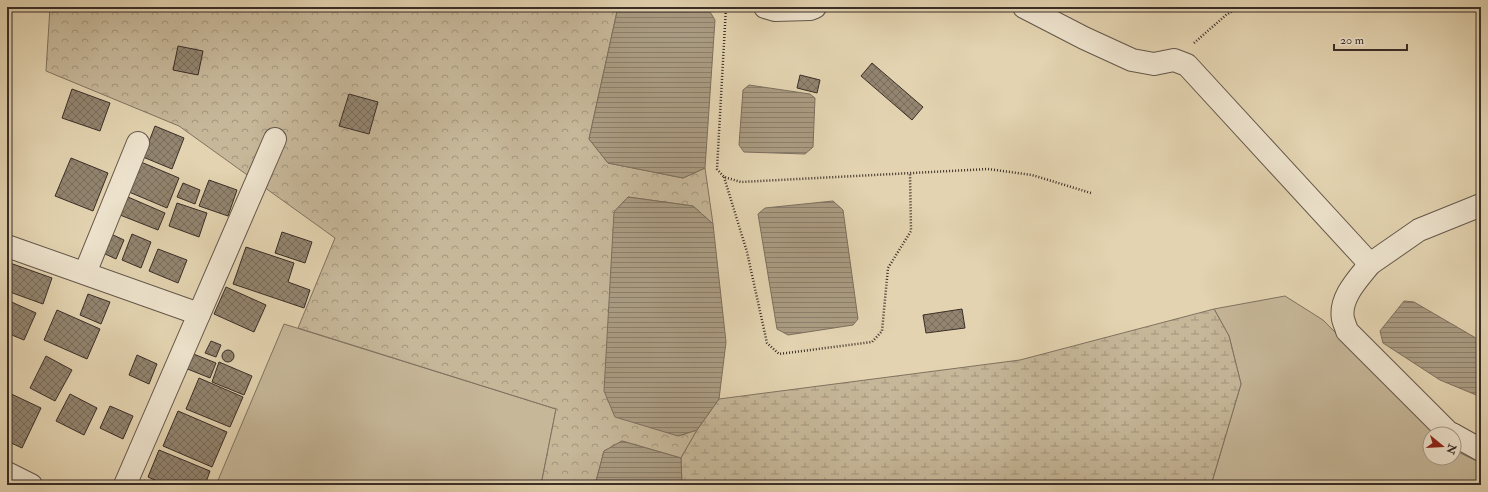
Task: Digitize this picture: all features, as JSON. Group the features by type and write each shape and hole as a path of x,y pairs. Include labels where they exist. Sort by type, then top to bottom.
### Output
{"street":[{"path":"765,7 775,10 810,9 815,7"},
{"path":"1024,7 1084,38 1132,60 1154,64 1174,60 1187,65 1370,264"},
{"path":"125,485 275,139"},
{"path":"85,273 138,143"},
{"path":"1442,426 1347,331 1343,318 1345,302 1351,288 1370,264 1419,230 1481,204"},
{"path":"7,246 199,314"},
{"path":"1462,440 1481,450"},
{"path":"7,473 31,485"}],"path":[{"path":"726,7 717,169 724,177 747,252 767,343 779,354 872,342 882,331 888,268 911,231 910,173"},
{"path":"1174,60 1226,15 1239,7"},
{"path":"724,177 741,182 988,169 1032,175 1092,193"}],"green space":[{"path":"50,7 618,7 589,139 608,163 683,178 705,168 713,224 693,206 628,197 614,212 678,436 697,430 681,458 622,441 604,451 595,485 541,485 556,409 298,328 335,238 179,126 46,71"},
{"path":"1285,296 1323,320 1428,426 1422,426 1422,466 1462,466 1462,454 1481,463 1481,485 1211,485 1241,384 1229,336 1214,309"},
{"path":"1214,309 1229,336 1241,384 1211,485 682,485 681,458 697,430 719,399 1020,360"},
{"path":"284,324 556,409 541,485 216,485"}],"shaded area":[{"path":"618,7 707,7 715,20 705,168 683,178 608,163 589,139"},
{"path":"749,85 810,94 815,98 813,147 805,154 744,152 739,145 743,90"},
{"path":"628,197 693,206 713,224 726,342 719,399 697,430 678,436 615,417 604,391 614,212"},
{"path":"833,201 843,210 858,319 853,325 788,335 777,329 758,214 765,208"},
{"path":"1404,301 1414,302 1481,341 1481,397 1440,380 1383,343 1380,331"},
{"path":"622,441 681,458 682,485 595,485 604,451"}],"building":[{"path":"178,46 203,51 198,75 173,70"},
{"path":"872,63 923,107 912,120 861,76"},
{"path":"800,75 820,80 817,93 797,88"},
{"path":"72,89 110,103 100,131 62,118"},
{"path":"349,94 378,102 369,134 339,126"},
{"path":"155,126 184,138 172,169 143,157"},
{"path":"71,158 108,173 93,211 55,196"},
{"path":"141,162 179,178 167,208 129,192"},
{"path":"209,180 237,190 228,216 199,206"},
{"path":"183,183 200,190 195,204 177,197"},
{"path":"7,193 11,195 7,207"},
{"path":"128,197 165,213 158,230 120,215"},
{"path":"177,203 207,213 199,237 169,226"},
{"path":"282,232 312,242 305,263 275,253"},
{"path":"111,234 124,240 116,259 103,253"},
{"path":"132,234 151,242 141,268 122,260"},
{"path":"246,247 294,263 288,282 310,290 304,308 233,284"},
{"path":"158,249 187,260 178,283 149,271"},
{"path":"10,263 52,278 43,304 7,291 7,271"},
{"path":"226,287 266,305 254,332 214,314"},
{"path":"88,294 110,302 101,324 80,315"},
{"path":"7,300 36,313 24,340 7,333"},
{"path":"962,309 965,328 926,333 923,315"},
{"path":"57,310 100,329 87,359 44,340"},
{"path":"211,341 221,345 216,357 205,353"},
{"path":"230,350 233,351 233,361 226,362 223,361 222,354 223,351"},
{"path":"191,353 216,363 210,378 185,368"},
{"path":"137,355 157,364 149,384 129,375"},
{"path":"46,356 72,370 55,401 30,388"},
{"path":"219,362 252,376 244,395 212,382"},
{"path":"199,378 243,397 230,427 186,409"},
{"path":"7,392 41,408 22,448 7,441"},
{"path":"70,394 97,408 84,435 56,421"},
{"path":"110,406 133,416 123,439 100,428"},
{"path":"178,411 227,432 212,467 163,446"},
{"path":"159,450 210,471 205,485 166,485 148,477"},
{"path":"144,480 155,485 142,485"}]}
